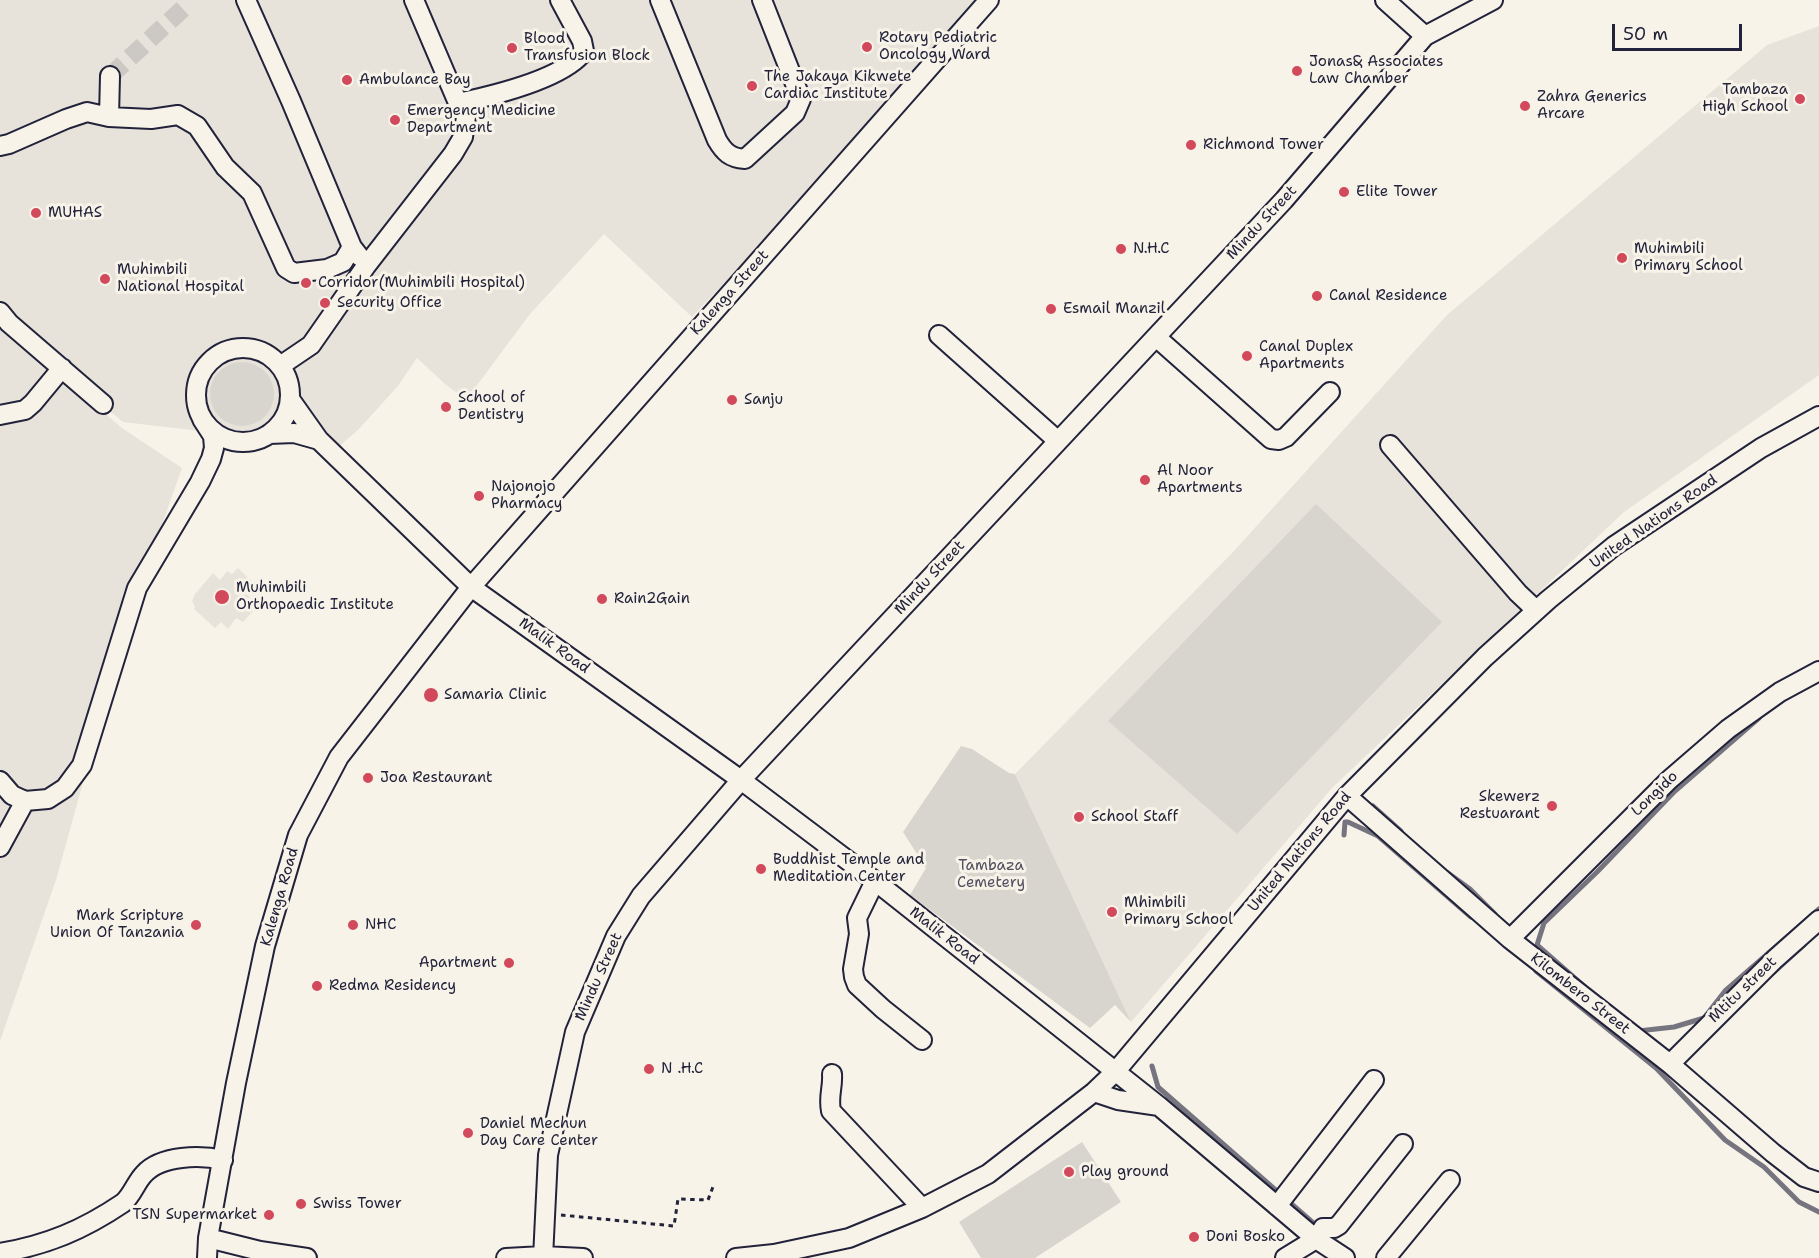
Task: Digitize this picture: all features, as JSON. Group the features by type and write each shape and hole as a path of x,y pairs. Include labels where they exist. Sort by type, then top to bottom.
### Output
{"street":[{"path":"246,0 352,247 366,266"},
{"path":"280,366 311,345 366,266 453,154 463,137 467,110 458,103 414,0"},
{"path":"458,103 503,93 544,77 580,57 584,51 582,41 560,0"},
{"path":"660,0 717,140 729,155 745,159 795,114 801,99 762,0"},
{"name":"Kalenga Street","path":"471,587 989,0"},
{"path":"1385,0 1425,36"},
{"name":"Mindu Street","path":"543,1257 548,1155 575,1032 616,936 641,896 741,780 1284,200 1425,36 1492,0"},
{"path":"109,117 110,76"},
{"path":"0,146 87,112 109,117 151,119 178,115 197,126 225,167 252,193 286,268 294,273 327,269 343,262 352,247"},
{"path":"0,312 103,404"},
{"path":"939,335 1058,441"},
{"path":"1156,337 1271,439 1279,440 1286,437 1330,392"},
{"path":"0,781 12,795 25,801 48,799 65,788 82,765 137,588 200,482 211,459 214,448 213,436 202,419 195,391 198,378 205,365 216,355 229,349 250,348 270,356 280,366 288,381 290,399 279,425 269,434"},
{"path":"0,415 25,410 62,368"},
{"name":"Malik Road","path":"290,399 319,440 471,587 741,780 874,881 1116,1071 1316,1239 1345,1258"},
{"name":"United Nations Road","path":"736,1258 774,1254 849,1238 922,1208 988,1174 1094,1092 1116,1071 1347,796 1485,657 1536,610 1614,546 1761,448 1819,416"},
{"path":"202,419 217,434 237,442 248,442 269,434 294,433 319,440"},
{"path":"200,482 237,442"},
{"path":"1390,445 1518,593 1536,610"},
{"name":"Kalenga Road","path":"207,1258 207,1238 265,946 298,835 339,757 471,587"},
{"name":"Longido","path":"1510,939 1669,780 1728,729 1780,692 1819,671"},
{"name":"Kilombero Street","path":"1347,796 1510,939 1670,1064 1773,1153 1804,1177 1819,1182"},
{"path":"0,847 25,801"},
{"path":"874,881 857,918 859,934 853,969 854,977 857,985 922,1040"},
{"name":"Mtitu street","path":"1670,1064 1775,959 1819,920"},
{"path":"832,1074 833,1083 828,1096 831,1111 922,1208"},
{"path":"1277,1206 1374,1080"},
{"path":"1094,1092 1118,1100 1159,1106"},
{"path":"1285,1258 1316,1239 1321,1229 1334,1228 1339,1225 1403,1144"},
{"path":"0,1253 30,1248 71,1234 126,1201 144,1173 154,1166 199,1156 223,1160"},
{"path":"1386,1258 1450,1180"},
{"path":"207,1238 260,1251 307,1258"},
{"path":"506,1258 583,1258"}],"path":[{"path":"544,1214 674,1226 678,1199 708,1200 714,1184"}],"shaded area":[{"path":"0,0 976,0 796,207 692,317 604,234 530,314 466,400 417,358 397,387 358,430 328,456 312,447 294,442 123,422 0,320"},
{"path":"1819,26 1819,375 1624,512 1332,788 1131,1022 1015,774 1234,551 1447,315 1767,45"},
{"path":"0,324 122,428 182,468 129,617 56,880 0,1041"},
{"name":"Muhimbili Orthopaedic Institute","path":"238,568 251,581 242,590 253,600 247,606 253,611 243,622 236,618 228,629 221,622 215,628 194,609 192,601 195,594 213,573 220,580 227,571 232,574"}],"green space":[{"path":"242,362 260,368 268,376 274,394 268,412 260,420 242,426 224,420 216,412 210,394 216,376 224,368"},
{"path":"1316,504 1442,622 1237,834 1108,721"},
{"name":"Tambaza Cemetery","path":"961,746 972,749 1009,773 1015,774 1131,1022 1115,1005 1090,1028 910,895 926,868 903,832"},
{"name":"Play ground","path":"1082,1142 1121,1202 1035,1258 981,1258 959,1222"}],"waterway":[{"path":"1585,987 1537,945 1544,923 1675,791 1759,718"},
{"path":"1373,806 1401,831"},
{"path":"1344,835 1345,822 1348,822 1378,836 1471,917"},
{"path":"1448,873 1470,889 1495,914"},
{"path":"1638,1031 1674,1027 1704,1018 1725,991 1819,909"},
{"path":"1773,973 1804,945"},
{"path":"1536,971 1656,1068 1725,1140 1764,1167 1799,1202 1819,1212"},
{"path":"1152,1066 1158,1087 1319,1228"}],"tunnel":[{"path":"110,76 186,6"}],"place":[{"name":"Rotary Pediatric Oncology Ward","path":"867,47"},
{"name":"Blood Transfusion Block","path":"512,48"},
{"name":"Jonas& Associates Law Chamber","path":"1297,71"},
{"name":"Ambulance Bay","path":"347,80"},
{"name":"The Jakaya Kikwete Cardiac Institute","path":"752,86"},
{"name":"Tambaza High School","path":"1800,99"},
{"name":"Zahra Generics Arcare","path":"1525,106"},
{"name":"Emergency Medicine Department","path":"395,120"},
{"name":"Richmond Tower","path":"1191,145"},
{"name":"Elite Tower","path":"1344,192"},
{"name":"MUHAS","path":"36,213"},
{"name":"N.H.C","path":"1121,249"},
{"name":"Muhimbili Primary School","path":"1622,258"},
{"name":"Muhimbili National Hospital","path":"105,279"},
{"name":"Corridor(Muhimbili Hospital)","path":"306,283"},
{"name":"Canal Residence","path":"1317,296"},
{"name":"Security Office","path":"325,303"},
{"name":"Esmail Manzil","path":"1051,309"},
{"name":"Canal Duplex Apartments","path":"1247,356"},
{"name":"Sanju","path":"732,400"},
{"name":"School of Dentistry","path":"446,407"},
{"name":"Al Noor Apartments","path":"1145,480"},
{"name":"Najonojo Pharmacy","path":"479,496"},
{"name":"Muhimbili Orthopaedic Institute","path":"222,597"},
{"name":"Rain2Gain","path":"602,599"},
{"name":"Samaria Clinic","path":"431,695"},
{"name":"Joa Restaurant","path":"368,778"},
{"name":"Skewerz Restuarant","path":"1552,806"},
{"name":"School Staff","path":"1079,817"},
{"name":"Buddhist Temple and Meditation Center","path":"761,869"},
{"name":"Mhimbili Primary School","path":"1112,912"},
{"name":"Mark Scripture Union Of Tanzania","path":"196,925"},
{"name":"NHC","path":"353,925"},
{"name":"Apartment","path":"509,963"},
{"name":"Redma Residency","path":"317,986"},
{"name":"N .H.C","path":"649,1069"},
{"name":"Daniel Mechun Day Care Center","path":"468,1133"},
{"name":"Play ground","path":"1069,1172"},
{"name":"Swiss Tower","path":"301,1204"},
{"name":"TSN Supermarket","path":"269,1215"},
{"name":"Doni Bosko","path":"1194,1237"}]}
